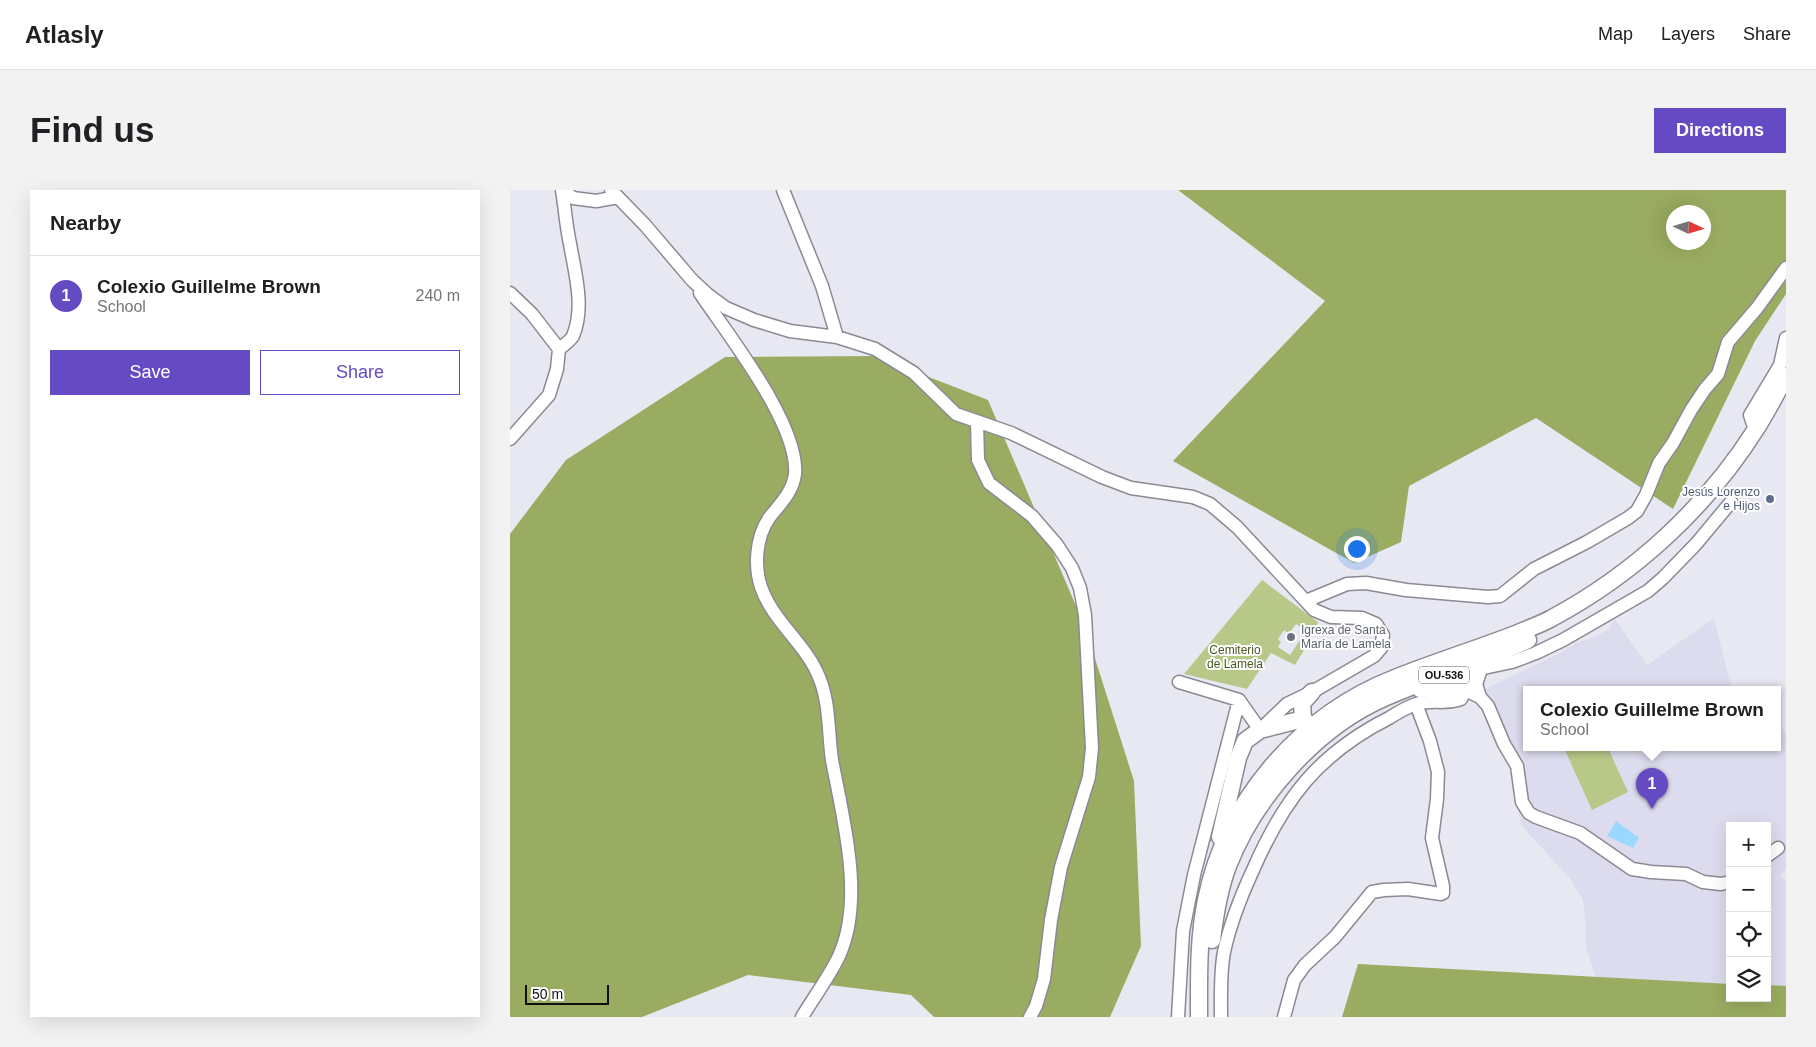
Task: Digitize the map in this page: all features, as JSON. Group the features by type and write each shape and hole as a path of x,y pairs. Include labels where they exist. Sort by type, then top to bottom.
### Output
{"main road":[{"name":"OU-536","path":"1198,1017 1200,949 1205,902 1221,866 1266,798 1300,757 1326,734 1392,690 1488,645 1551,619 1614,580 1669,534 1713,488 1755,430 1784,370"},
{"name":"OU-536","path":"1264,782 1294,742 1310,726 1360,693 1392,690 1455,671 1476,680 1557,625 1591,606 1641,572 1694,522 1744,464 1786,398"},
{"path":"1455,671 1476,680"},
{"path":"1221,866 1231,758 1245,741 1260,730 1310,726 1352,710 1392,690 1426,688 1476,680"},
{"path":"1310,726 1302,703 1312,692"},
{"path":"1221,866 1264,782 1244,773 1231,758"},
{"name":"OU-536","path":"1207,1017 1213,934 1221,866"}],"street":[{"path":"562,190 573,198 596,200 614,193 645,225 692,280 734,341 774,407 790,442 794,460 794,476 790,489 768,520 759,542 757,553 758,573 761,588 774,612 812,663 820,678 825,700 833,765 847,831 851,908 847,932 839,956 802,1017"},
{"path":"510,439 548,394 557,369 559,350 572,338 578,306 577,280 569,242 562,190"},
{"path":"783,190 822,286 836,337"},
{"path":"1306,602 1347,584 1366,583 1406,590 1488,597 1500,596 1534,569 1587,542 1628,518 1638,511 1659,464 1705,389 1718,374 1728,342 1757,308 1786,268"},
{"path":"692,280 726,308 754,320 790,331 836,337 875,349 914,373 956,414 1011,433 1102,477 1131,488 1194,496 1210,504 1237,527 1314,610 1330,617 1362,618 1376,624 1383,635 1381,648 1374,656 1312,692 1287,704 1260,730 1240,700 1179,682"},
{"path":"510,293 532,314 559,350"},
{"path":"1784,370 1786,338"},
{"path":"977,422 978,460 989,483 1032,516 1057,545 1072,568 1080,588 1085,615 1092,748 1089,777 1061,867 1051,920 1044,979 1036,1006 1030,1017"},
{"path":"1221,1017 1225,947 1231,925 1248,882 1268,835 1297,789 1326,758 1368,728 1416,704 1428,702 1451,703 1461,699 1476,680 1563,640 1648,591 1696,544 1731,502"},
{"path":"1476,680 1504,744 1517,766 1522,802 1529,813 1580,833 1632,869 1686,874 1703,882 1726,883"},
{"path":"1178,1017 1183,931 1194,875 1231,758 1240,700"},
{"path":"1284,1017 1294,980 1305,965 1335,937 1372,892 1408,889 1443,893 1432,838 1438,772 1430,741 1416,704"},
{"path":"1771,853 1778,848"}],"shaded area":[{"path":"1714,618 1731,686 1523,686 1523,751 1781,751 1781,727 1786,734 1786,869 1780,876 1786,880 1786,987 1771,987 1771,822 1726,822 1726,999 1622,1017 1608,1016 1586,947 1585,913 1582,898 1571,880 1521,825 1514,794 1517,765 1483,690 1560,653 1576,643 1595,637 1609,629 1615,619 1647,665"}],"green space":[{"path":"1178,190 1786,190 1786,294 1755,341 1673,509 1536,418 1409,486 1401,542 1354,563 1173,461 1325,301"},
{"path":"875,356 988,400 1085,627 1134,781 1141,946 1110,1017 934,1017 911,995 748,975 642,1017 510,1017 510,534 566,460 725,357"},
{"name":"Cemiterio de Lamela","path":"1262,580 1318,622 1312,637 1295,665 1271,653 1247,689 1184,674","holes":["1296,624 1306,631 1290,655 1278,647 1281,642 1278,639 1284,630 1289,634"]},
{"path":"1565,751 1609,751 1628,792 1592,810"},
{"path":"1358,964 1726,984 1726,1002 1771,1002 1771,985 1786,986 1786,1017 1342,1017"}],"water":[{"path":"1616,821 1639,838 1633,848 1607,836"}],"place":[{"name":"Jesús Lorenzo e Hijos","path":"1770,499"},
{"name":"Igrexa de Santa María de Lamela","path":"1291,637"},
{"name":"Colexio Guillelme Brown","path":"1652,809"}]}
